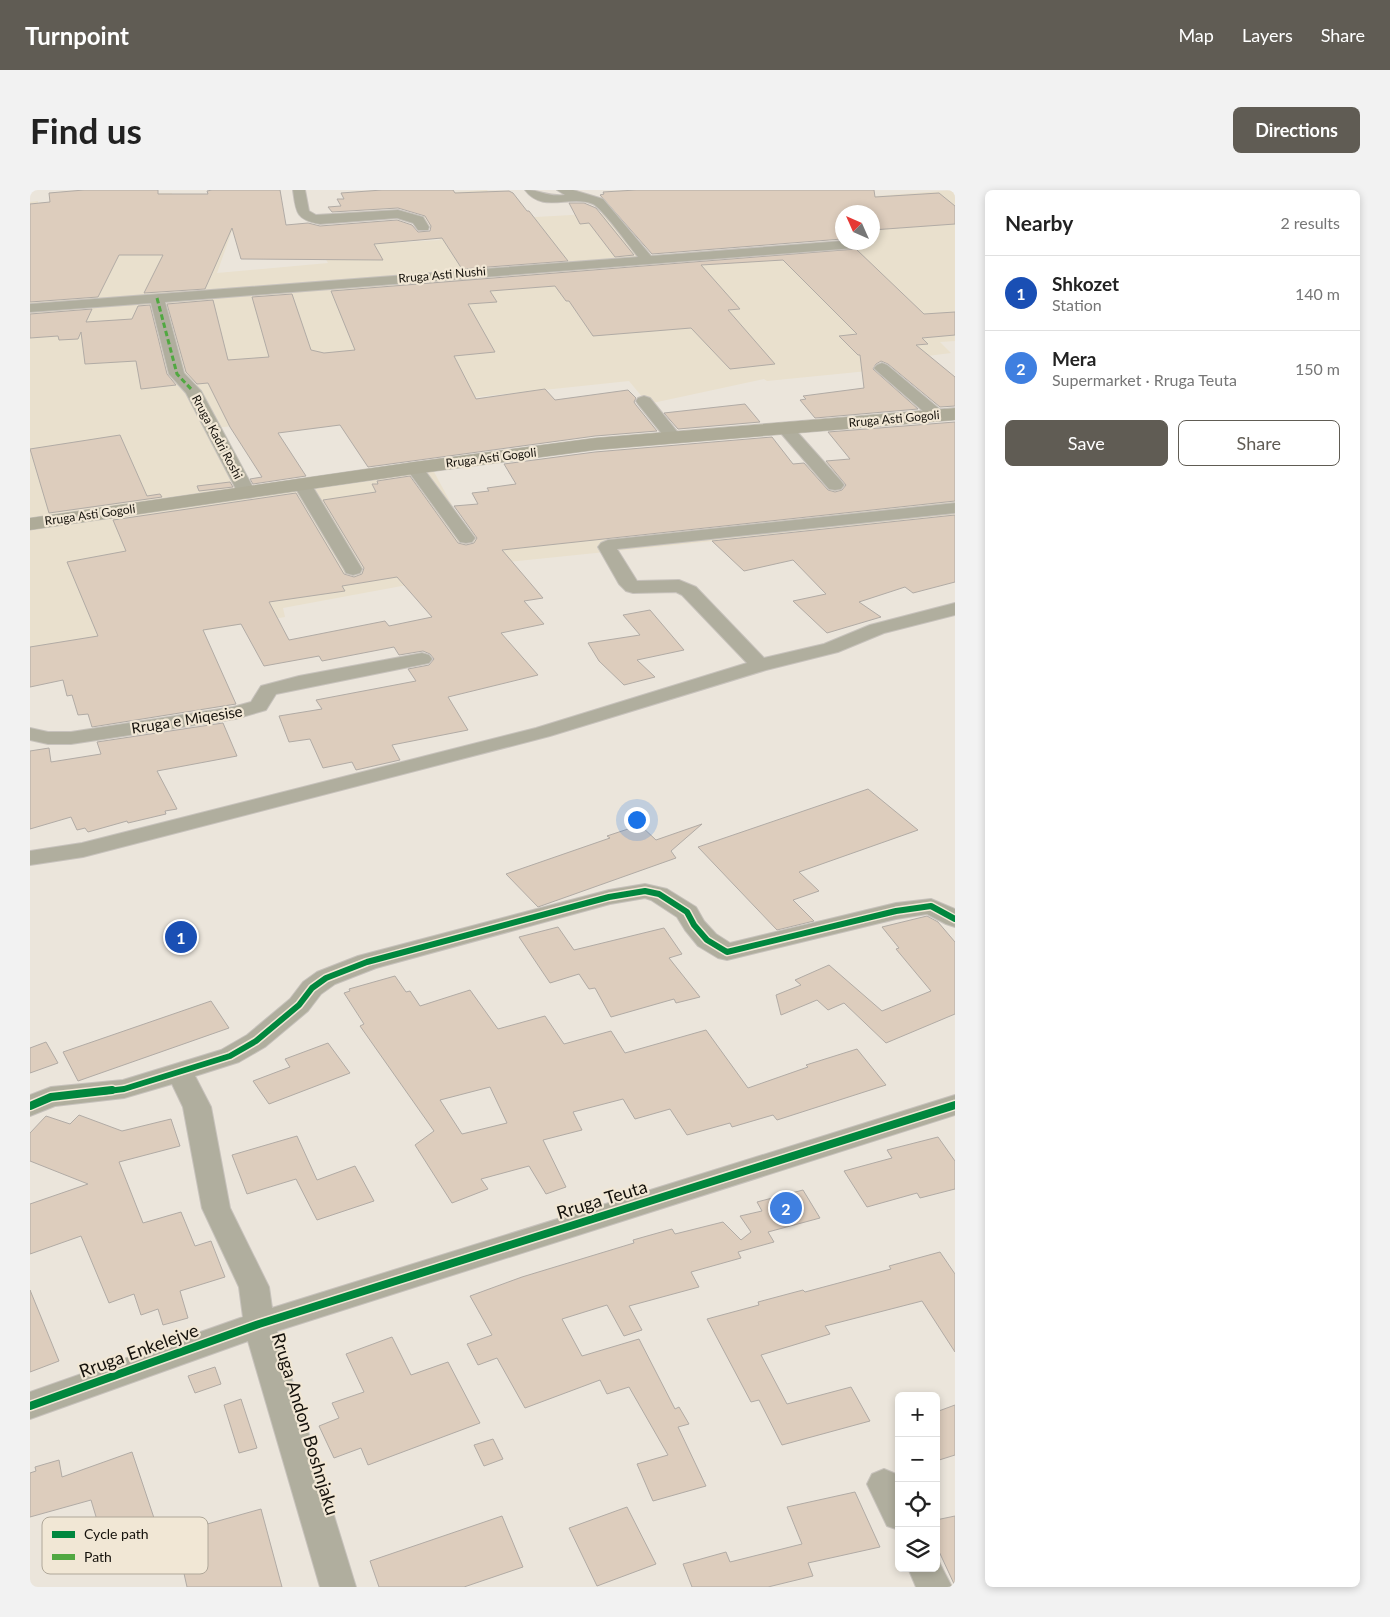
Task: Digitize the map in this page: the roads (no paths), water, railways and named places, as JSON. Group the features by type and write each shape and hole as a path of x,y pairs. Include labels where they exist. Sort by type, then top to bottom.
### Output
{"street":[{"path":"299,190 303,213 305,217 310,219 404,215 418,220 423,227"},
{"path":"531,190 539,198 550,200 578,197"},
{"path":"563,190 578,197 599,202 647,259"},
{"name":"Rruga Asti Nushi","path":"30,308 835,245"},
{"name":"Rruga Kadri Roshi","path":"158,298 177,374 193,390 247,493"},
{"path":"882,368 946,414"},
{"path":"644,401 673,437"},
{"name":"Rruga Asti Gogoli","path":"30,524 414,468 595,444 946,414"},
{"path":"785,428 835,485"},
{"path":"414,468 466,538"},
{"path":"302,484 353,569"},
{"path":"760,665 689,591 679,586 638,589 628,584 608,552 607,547 614,544 955,508"},
{"path":"30,858 83,850 543,732 760,665 814,653 877,629 955,609"},
{"name":"Rruga e Miqesise","path":"30,734 48,738 71,738 235,714 259,706 268,690 299,682 422,659"},
{"path":"30,1106 51,1097 124,1089 230,1056 256,1041 299,1005 312,988 326,978 367,962 609,896 645,891 658,894 687,912 694,926 707,940 727,952 896,911 930,906 955,920"},
{"name":"Rruga Andon Boshnjaku","path":"180,1072 197,1107 216,1208 254,1287 259,1324 338,1587"},
{"name":"Rruga Teuta","path":"259,1324 955,1105"},
{"name":"Rruga Enkelejve","path":"30,1406 259,1324"},
{"path":"884,1484 895,1507"},
{"path":"926,1572 934,1587"}],"place":[{"name":"Shkozet","path":"181,937"},
{"name":"Mera","path":"786,1208"}]}
